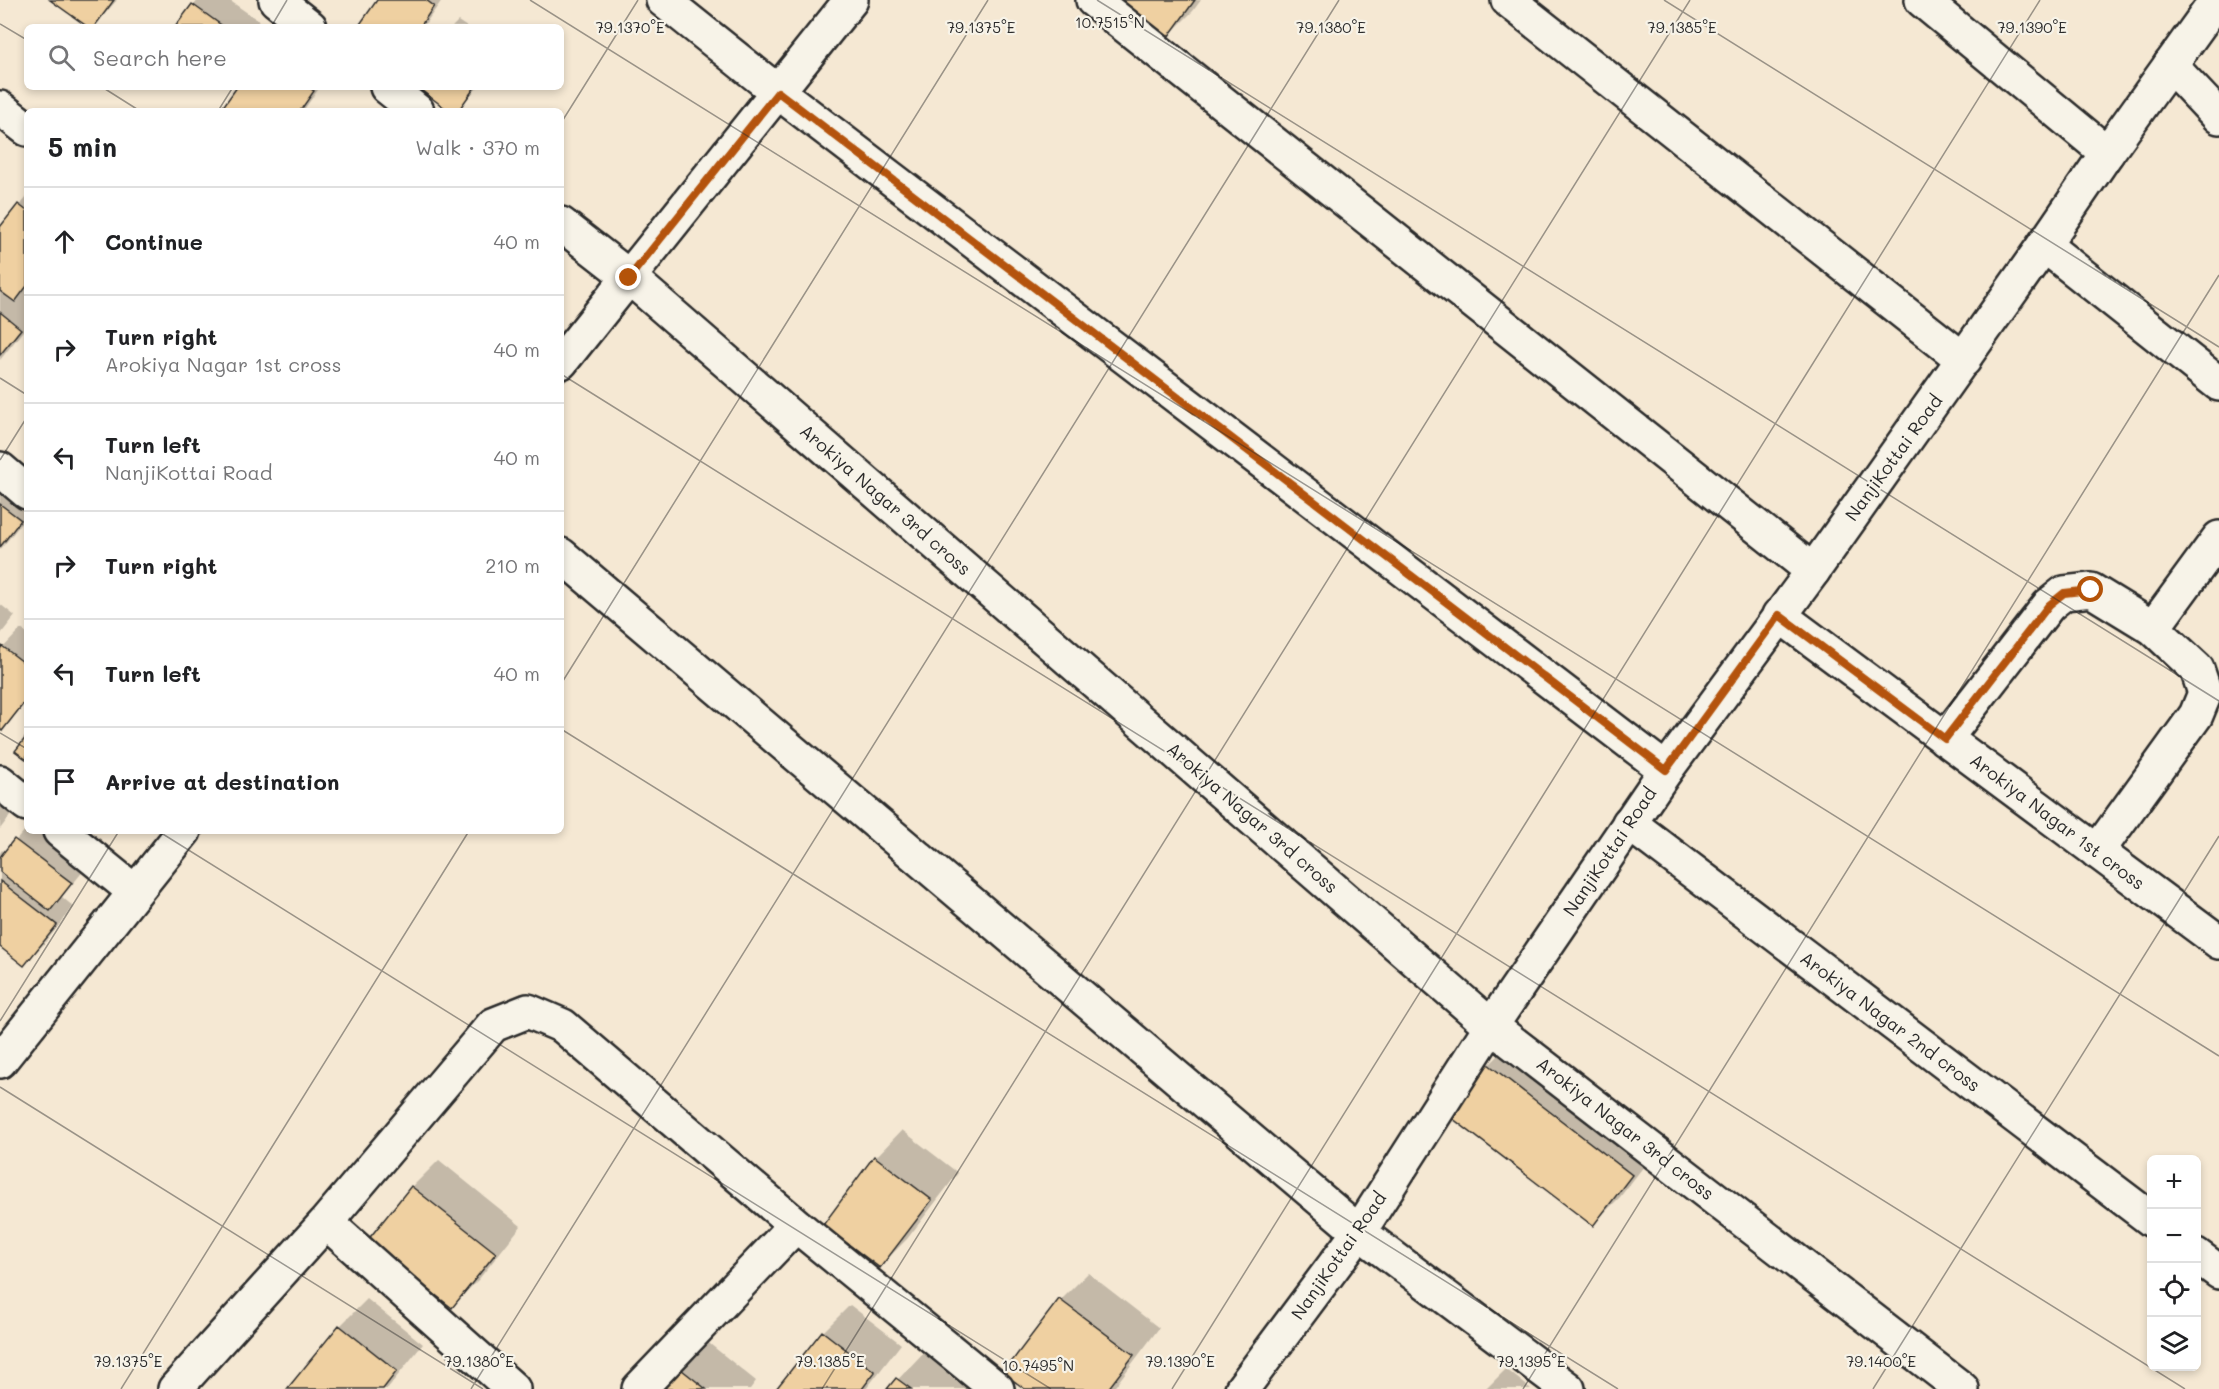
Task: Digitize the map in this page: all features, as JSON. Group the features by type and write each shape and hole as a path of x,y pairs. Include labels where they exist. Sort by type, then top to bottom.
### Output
{"street":[{"path":"276,0 306,24"},
{"path":"663,0 778,92 1666,770"},
{"path":"564,358 851,0"},
{"path":"1093,0 1813,571"},
{"path":"1508,0 1964,360"},
{"path":"1922,0 2107,153"},
{"name":"NanjiKottai Road","path":"1242,1389 1359,1232 1491,1026 1666,770 1813,571 1964,360 2107,153 2217,0"},
{"path":"2170,65 2219,117"},
{"path":"391,90 413,108"},
{"path":"0,108 24,127"},
{"name":"Arokiya Nagar 3rd cross","path":"564,226 629,278 1491,1026 1962,1389"},
{"path":"2044,245 2219,384"},
{"path":"0,469 24,489"},
{"path":"2153,628 2219,538"},
{"path":"564,558 1359,1232 1568,1389"},
{"path":"1945,739 2049,605 2064,593 2091,590 2153,628 2197,669 2205,693 2196,715 2097,852"},
{"name":"Arokiya Nagar 1st cross","path":"1779,615 2219,942"},
{"path":"0,782 24,802"},
{"name":"Arokiya Nagar 2nd cross","path":"1629,823 2147,1217"},
{"path":"64,834 135,892"},
{"path":"0,1061 182,834"},
{"path":"175,1389 326,1222 493,1025 528,1011 563,1026 796,1225 997,1389"},
{"path":"326,1222 513,1389"},
{"path":"639,1389 796,1225"},
{"path":"2201,1259 2219,1272"}],"building":[{"path":"50,0 114,0 96,24 84,24"},
{"path":"377,0 426,0 434,6 422,24 360,24"},
{"path":"1111,0 1195,0 1166,40"},
{"path":"192,4 220,24 177,24"},
{"path":"235,90 314,91 302,108 222,108"},
{"path":"421,90 473,90 460,108 445,108"},
{"path":"18,204 24,209 24,290 15,302 0,291 0,227"},
{"path":"0,312 21,329 0,355"},
{"path":"0,504 21,520 0,547"},
{"path":"2,646 24,663 24,703 2,731 0,729 0,649"},
{"path":"24,740 24,758 15,751"},
{"path":"14,839 72,883 50,911 0,872 0,857"},
{"path":"0,881 57,925 24,966 0,947"},
{"path":"1488,1064 1632,1175 1593,1226 1448,1115"},
{"path":"874,1156 932,1200 880,1268 823,1225"},
{"path":"411,1186 496,1253 452,1308 367,1241"},
{"path":"1059,1299 1134,1355 1108,1389 1025,1389 1003,1373"},
{"path":"339,1325 397,1371 383,1389 287,1389"},
{"path":"822,1331 875,1372 862,1389 776,1389"},
{"path":"677,1366 706,1389 659,1389"},
{"path":"896,1378 911,1389 887,1389"}],"route":[{"path":"629,278 778,92 1666,770 1779,615 1945,739 2049,605 2064,593 2091,590"}]}
